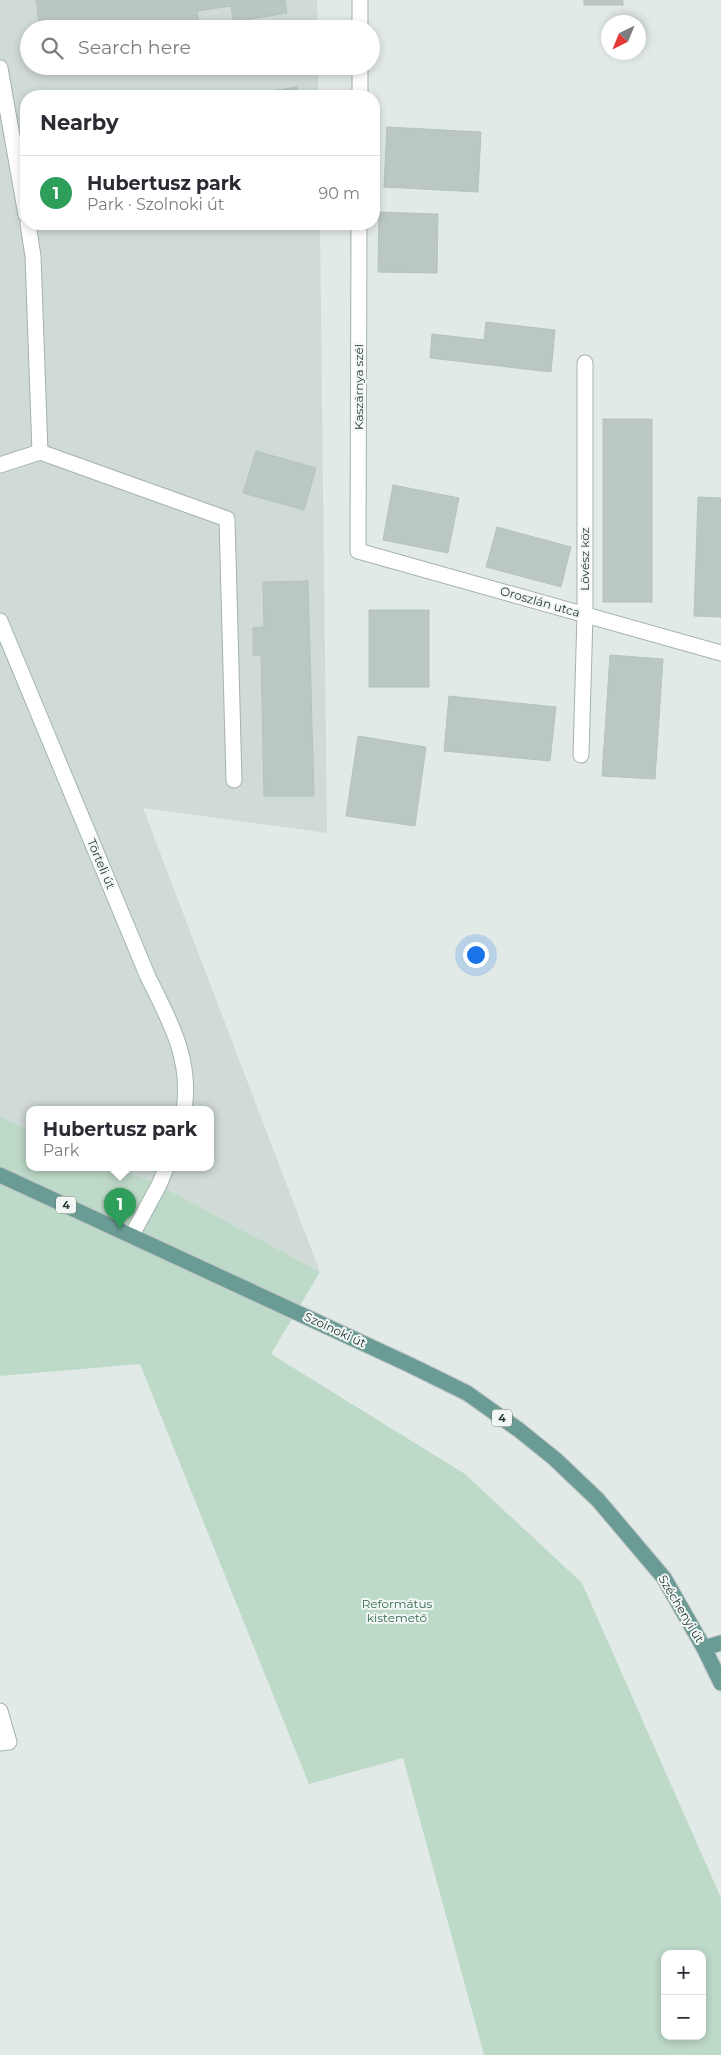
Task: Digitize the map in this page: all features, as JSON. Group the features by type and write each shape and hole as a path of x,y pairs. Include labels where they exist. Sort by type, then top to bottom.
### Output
{"main road":[{"name":"Szolnoki út","path":"0,1175 467,1393 554,1459 598,1500 634,1540"},
{"name":"Széchenyi út","path":"634,1540 664,1578 704,1648 721,1683"},
{"path":"704,1648 721,1643"}],"street":[{"path":"360,0 360,20"},
{"path":"0,68 20,182"},
{"path":"360,75 360,90"},
{"path":"29,230 34,256 40,452"},
{"name":"Kaszárnya szél","path":"358,551 359,230"},
{"name":"Lövész köz","path":"581,755 585,615 585,363"},
{"path":"0,465 40,452 227,519 234,780"},
{"name":"Oroszlán utca","path":"358,551 721,653"},
{"name":"Törteli út","path":"0,622 148,977 177,1034 188,1088 185,1106"},
{"path":"132,1235 159,1186 165,1171"},
{"path":"0,1711 5,1743"}],"shaded area":[{"path":"0,0 317,0 318,20 20,20 20,75 318,75 318,90 20,90 20,230 320,230 327,833 143,808 320,1272 159,1185 125,1171 214,1171 214,1106 26,1106 26,1128 0,1117"}],"green space":[{"name":"Református kistemető","path":"0,1117 26,1128 26,1171 125,1171 159,1185 320,1272 271,1354 465,1474 582,1583 721,1898 721,2055 484,2055 403,1758 309,1784 140,1364 0,1376"}],"building":[{"path":"36,0 285,0 287,13 245,20 233,20 231,6 197,11 198,20 39,20"},
{"path":"584,0 623,0 623,5 584,5"},
{"path":"297,87 297,90 277,90"},
{"path":"387,127 481,132 478,192 384,187"},
{"path":"380,212 438,214 437,273 378,272"},
{"path":"486,322 555,330 551,372 430,358 432,334 484,340"},
{"path":"603,419 652,419 652,602 603,602"},
{"path":"256,451 316,468 304,510 243,493"},
{"path":"393,485 459,498 448,553 383,540"},
{"path":"698,497 721,498 721,617 694,616"},
{"path":"497,527 571,547 561,587 486,567"},
{"path":"308,581 314,796 264,796 261,655 253,655 253,628 264,627 263,582"},
{"path":"369,610 429,610 429,687 369,687"},
{"path":"610,655 663,659 655,779 602,776"},
{"path":"449,696 556,707 550,761 444,751"},
{"path":"358,736 426,747 415,826 346,816"}],"place":[{"name":"Hubertusz park","path":"120,1229"}]}
